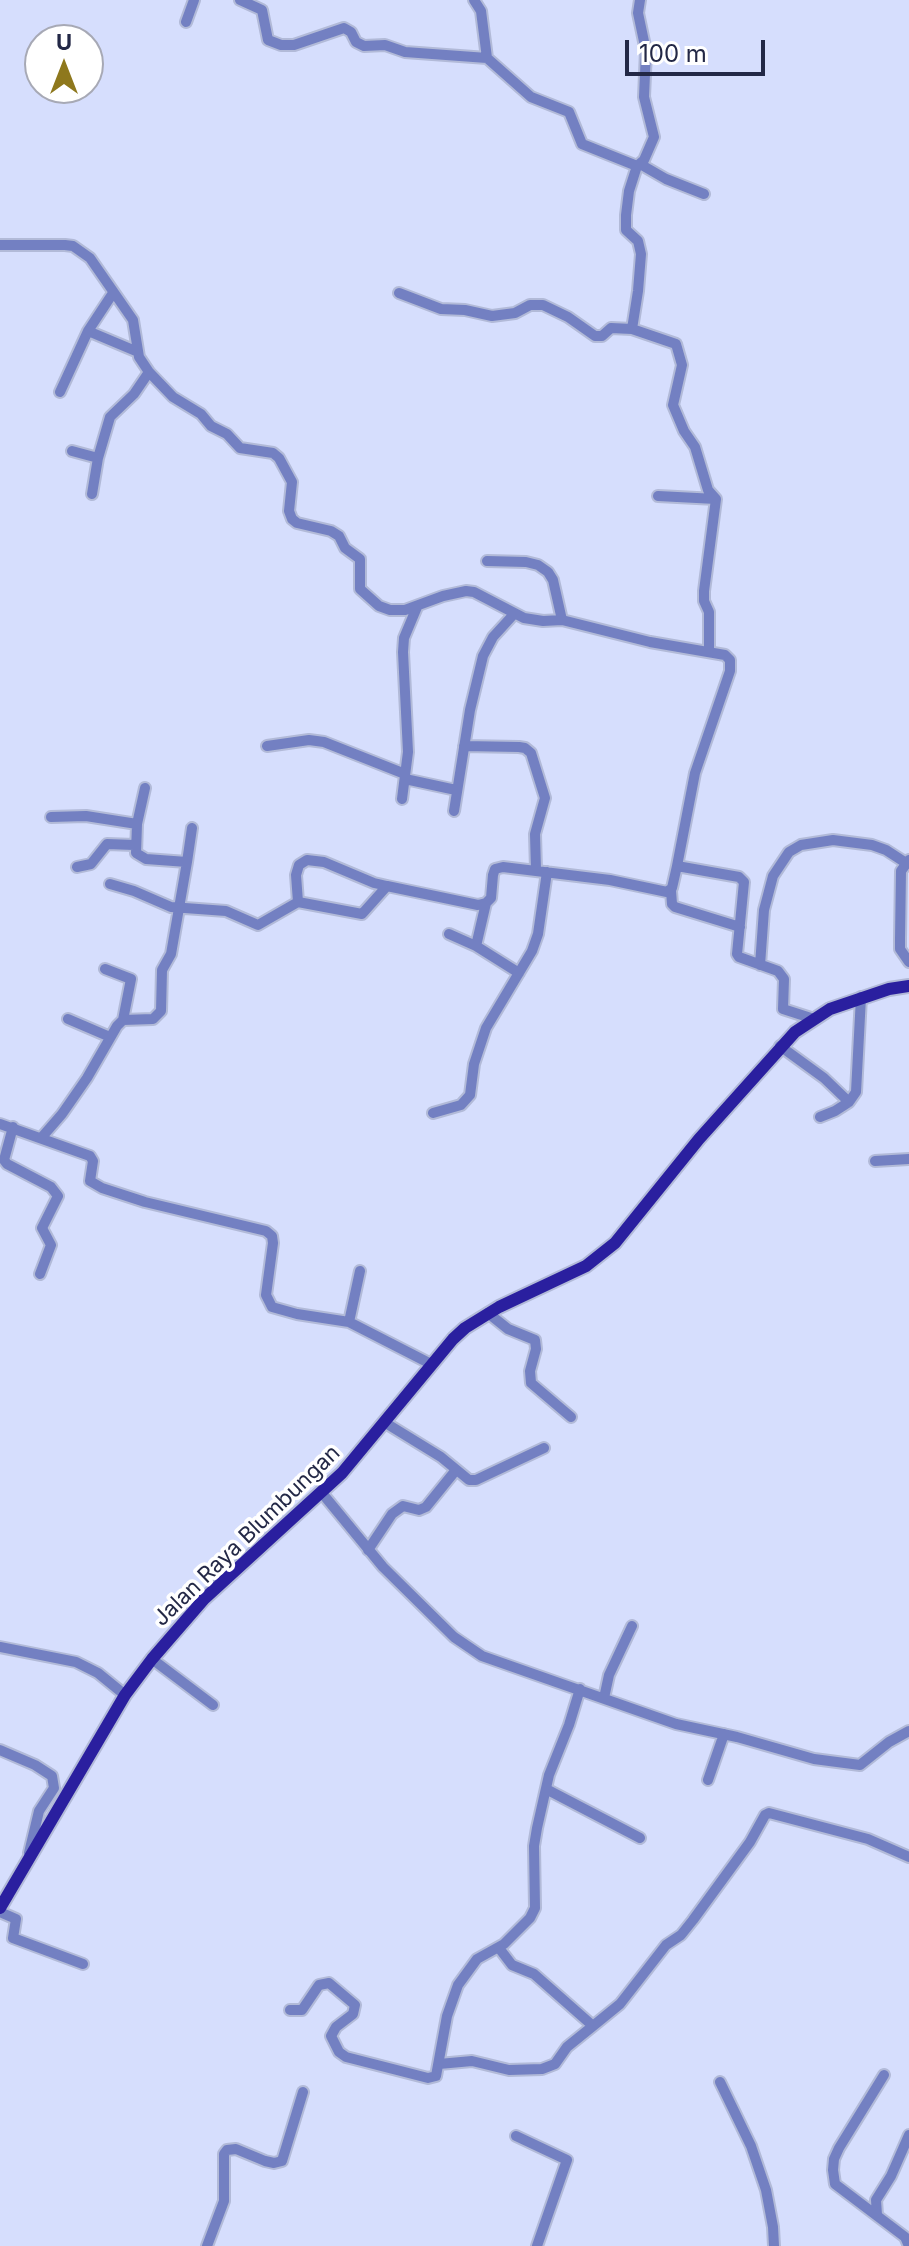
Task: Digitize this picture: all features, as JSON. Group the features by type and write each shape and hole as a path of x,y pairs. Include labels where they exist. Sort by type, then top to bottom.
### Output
{"main road":[{"name":"Jalan Raya Blumbungan","path":"0,1910 125,1695 152,1659 204,1599 350,1465 431,1364 465,1328 488,1313 586,1266 615,1243 780,1046 814,1019 861,997 909,986"}],"street":[{"path":"186,22 194,0"},
{"path":"240,0 262,10 268,40 281,45 294,45 344,28 364,46 385,45 405,52 487,58 531,97 569,112 582,144 704,194"},
{"path":"474,0 481,11 487,58"},
{"path":"632,329 641,254 638,241 626,230 626,215 638,165 654,137 644,97 646,51 638,13 640,0"},
{"path":"0,245 73,246 90,258 136,325 138,352 149,372 173,397 201,414 211,426 227,434 240,448 265,451 279,458 292,482 289,511 292,519 339,536 348,552 360,559 361,592 379,606 390,610 417,607 443,596 474,592 514,614 543,621 562,620 650,642 725,655 731,665 695,773 671,891 675,907 740,927"},
{"path":"60,392 88,331 113,293"},
{"path":"399,293 441,309 492,316 515,313 530,305 543,305 568,317 595,336 602,336 611,328 632,329 676,344 682,365 673,405 695,447 708,490 716,499 704,601 709,612 709,652"},
{"path":"88,331 138,352"},
{"path":"92,494 110,417 134,394 149,372"},
{"path":"72,451 98,458"},
{"path":"658,496 716,499"},
{"path":"487,561 526,562 548,572 553,580 562,620"},
{"path":"402,799 408,752 404,638 417,607"},
{"path":"454,811 483,656 493,637 514,614"},
{"path":"267,746 309,740 324,742 405,776 456,790"},
{"path":"433,1113 461,1105 470,1095 474,1064 486,1028 538,934 542,871 535,834 545,798 531,753 519,747 464,746"},
{"path":"145,788 134,845 136,853 140,857 187,862"},
{"path":"51,817 86,816 137,824"},
{"path":"123,1020 153,1019 161,1011 162,970 171,954 181,909 192,828"},
{"path":"760,965 764,910 773,876 789,852 801,845 833,840 872,845 907,861 901,871 900,949 909,962"},
{"path":"77,867 91,864 107,844 134,845"},
{"path":"298,902 296,875 299,865 307,860 324,862 374,883 478,905 491,898 495,869 503,867 671,891"},
{"path":"677,866 739,877 744,882 737,954 778,971 784,979 783,1009 814,1019"},
{"path":"110,884 181,909 226,911 254,925 298,902 362,914 387,886"},
{"path":"476,946 486,903"},
{"path":"449,934 476,946 519,973"},
{"path":"42,1137 71,1102 123,1020 131,979 105,969"},
{"path":"820,1117 849,1102 856,1092 861,997"},
{"path":"68,1019 110,1037"},
{"path":"780,1046 824,1078 849,1102"},
{"path":"0,1124 90,1156 93,1161 90,1181 102,1188 145,1202 266,1231 272,1236 273,1243 266,1295 272,1307 349,1322 431,1364"},
{"path":"13,1127 4,1160 51,1187 58,1196 42,1228 51,1245 40,1274"},
{"path":"875,1161 909,1159"},
{"path":"349,1322 360,1271"},
{"path":"488,1313 508,1329 535,1340 531,1383 571,1417"},
{"path":"384,1422 441,1457 469,1480 476,1480 544,1448"},
{"path":"368,1550 392,1514 403,1506 419,1510 426,1507 456,1470"},
{"path":"322,1493 383,1567 441,1625 482,1656 676,1724 814,1759 857,1765 909,1731"},
{"path":"604,1698 609,1675 632,1626"},
{"path":"0,1647 76,1662 98,1673 125,1695"},
{"path":"152,1659 213,1705"},
{"path":"290,2010 302,2010 319,1985 329,1983 355,2005 353,2014 336,2027 331,2036 339,2052 346,2057 428,2078 436,2076 447,2016 458,1985 477,1959 499,1948 530,1918 535,1908 534,1846 546,1789 580,1689"},
{"path":"708,1780 724,1734"},
{"path":"0,1750 44,1769 52,1776 54,1783 50,1796 39,1811 28,1858"},
{"path":"546,1789 640,1838"},
{"path":"439,2064 472,2061 509,2070 542,2069 555,2064 567,2047 620,2004 666,1945 687,1928 769,1813 868,1839 909,1857"},
{"path":"0,1910 16,1919 13,1938 83,1964"},
{"path":"499,1948 512,1965 534,1974 593,2026"},
{"path":"884,2075 834,2159 835,2184 905,2237 909,2246"},
{"path":"720,2082 751,2146 766,2190 774,2246"},
{"path":"207,2246 222,2212 224,2154 227,2150 236,2149 265,2161 282,2161 303,2092"},
{"path":"877,2215 876,2200 891,2176 909,2135"},
{"path":"516,2136 567,2160 537,2246"}]}
